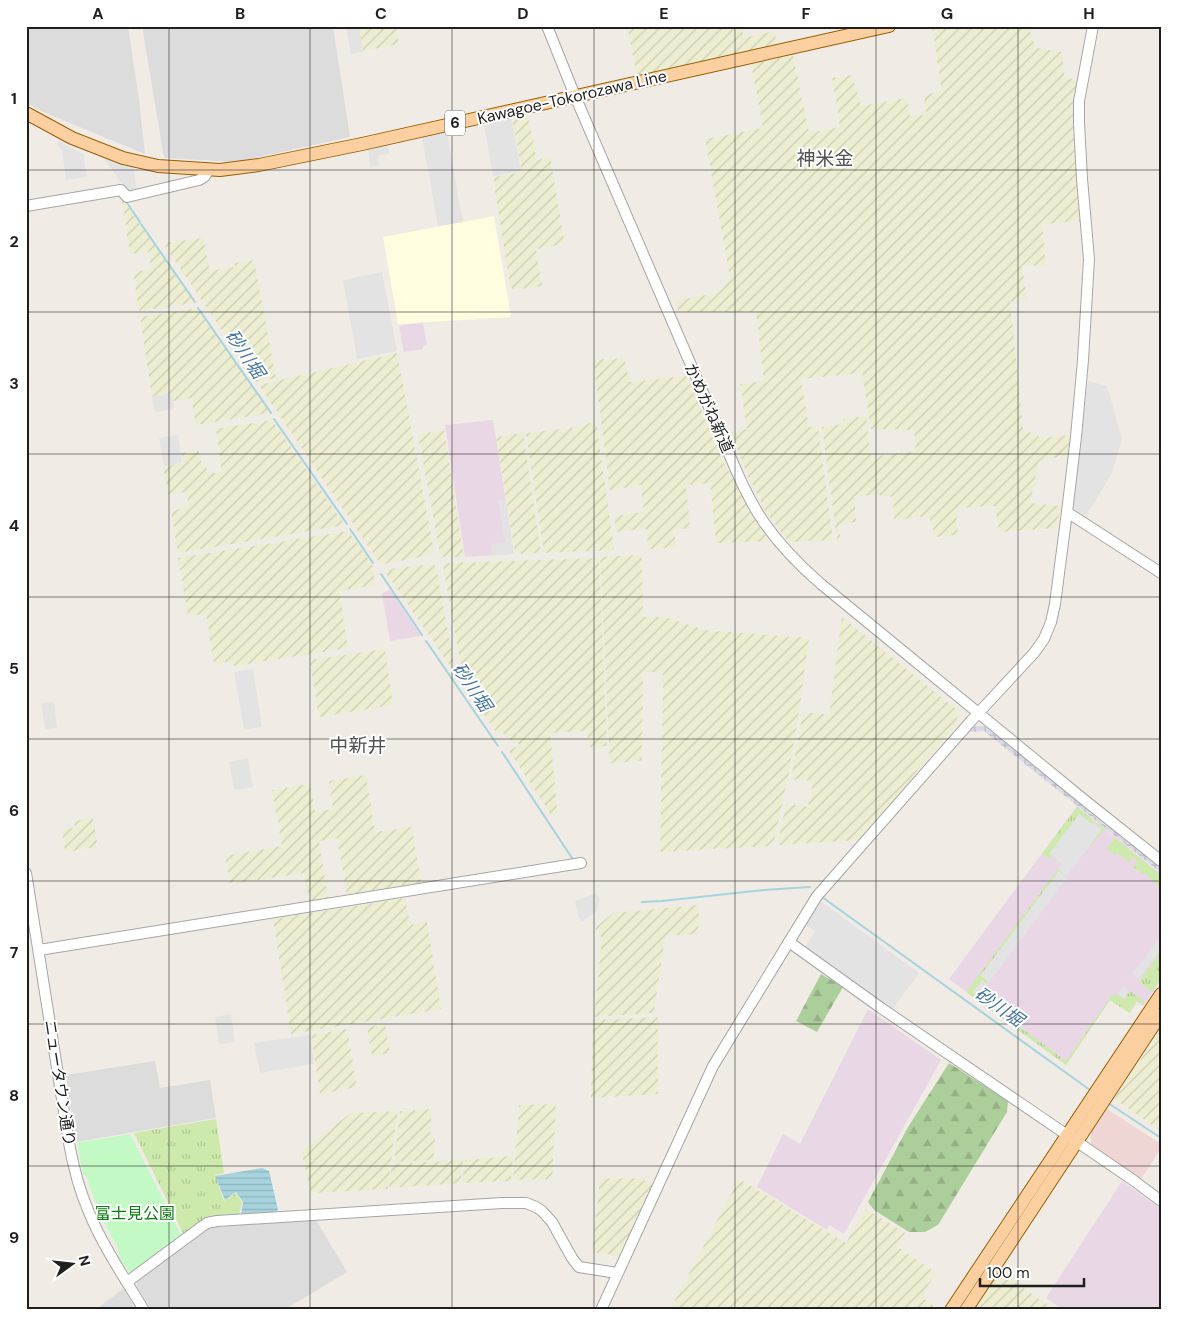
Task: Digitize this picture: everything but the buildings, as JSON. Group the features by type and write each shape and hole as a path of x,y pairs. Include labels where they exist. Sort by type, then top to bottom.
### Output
{"main road":[{"name":"Kawagoe-Tokorozawa Line","path":"26,113 72,138 123,158 158,166 220,170 259,165 362,144 889,26"},
{"path":"966,1310 1100,1096 1161,994"},
{"path":"1100,1096 1161,1014"},
{"path":"951,1310 1072,1139"}],"street":[{"name":"かめがね新道","path":"547,26 575,96 723,438 742,481 764,522 802,567 1161,862"},
{"path":"601,1310 713,1066 807,911 821,891 978,713 1034,654 1044,639 1051,622 1056,604 1082,369 1089,259 1082,179 1079,101 1094,26"},
{"path":"26,206 121,190 127,197 199,180 209,170"},
{"path":"1067,512 1161,573"},
{"path":"39,950 581,863"},
{"name":"ニュータウン通り","path":"26,873 74,1167 82,1196 93,1222 144,1310"},
{"path":"789,942 881,1008 1161,1201"},
{"path":"127,1282 200,1228 217,1221 502,1203 526,1203 542,1211 552,1222 572,1258 580,1266 618,1273"}],"shaded area":[{"path":"26,26 128,26 145,154 26,103"},
{"path":"142,26 333,26 350,137 236,162 164,158"},
{"path":"346,26 359,26 363,52 351,54"},
{"path":"511,116 521,171 493,176 484,125 486,121"},
{"path":"442,132 447,133 463,222 438,226 422,137"},
{"path":"58,141 85,155 87,177 66,180 62,150 57,144"},
{"path":"388,144 389,154 378,156 379,165 370,167 368,148"},
{"path":"103,157 133,166 137,191 127,191"},
{"path":"494,216 511,317 398,324 383,237"},
{"path":"382,272 397,351 357,359 343,280"},
{"path":"423,323 427,345 423,346 423,349 404,352 399,327"},
{"path":"1088,381 1107,386 1122,439 1112,473 1086,516 1072,507"},
{"path":"171,393 174,409 155,412 152,397"},
{"path":"493,420 514,554 465,557 445,425"},
{"path":"178,435 182,463 164,466 159,438"},
{"path":"505,500 514,554 495,555 492,553 491,544 505,542 498,501"},
{"path":"390,590 421,636 390,641 382,593"},
{"path":"253,669 262,727 244,730 234,672"},
{"path":"54,702 57,728 47,729 45,728 41,703"},
{"path":"977,726 984,726 988,729 1106,826 1108,825 1161,868 1161,873 984,731 966,733"},
{"path":"248,758 253,787 234,790 229,762"},
{"path":"1077,806 1161,874 1161,980 1143,1006 1137,1002 1130,1013 1110,1000 1066,1065 949,979"},
{"path":"1079,814 1102,829 1067,876 1058,869 1062,864 1049,854"},
{"path":"1059,871 1067,878 979,996 973,992 982,980 986,984 988,981 981,975"},
{"path":"596,893 600,898 597,911 582,922 578,916 575,901"},
{"path":"820,901 919,973 892,1010 805,948 815,931 805,925"},
{"path":"1161,936 1161,949 1139,979 1132,974"},
{"path":"1132,974 1124,986 1129,991 1124,999 1118,994"},
{"path":"868,1009 941,1060 844,1234 829,1225 827,1230 757,1187 783,1134 800,1144"},
{"path":"231,1014 235,1042 219,1044 215,1017"},
{"path":"310,1035 314,1064 260,1073 254,1043"},
{"path":"155,1061 160,1088 210,1080 216,1118 76,1142 66,1075"},
{"path":"1107,1109 1161,1144 1161,1148 1140,1181 1091,1147 1091,1132"},
{"path":"1122,1181 1161,1209 1161,1310 1064,1310 1046,1298"},
{"path":"316,1220 347,1272 284,1310 152,1310 137,1286 137,1282 208,1229"},
{"path":"123,1289 136,1310 95,1310"}],"green space":[{"path":"359,26 396,26 399,44 363,51"},
{"path":"627,26 741,26 744,38 774,31 777,44 776,46 637,77"},
{"path":"932,26 1028,26 1036,48 1062,52 1064,77 1077,80 1074,116 1079,202 1082,221 1042,224 1046,266 1022,265 1027,298 1010,302 1023,429 1042,438 1070,435 1069,455 1039,461 1030,503 1061,506 1056,528 999,532 995,506 956,508 958,535 935,537 929,516 894,520 893,497 877,495 854,496 856,522 839,524 841,542 839,543 837,540 822,427 843,424 843,419 866,416 871,457 916,451 914,430 871,429 862,373 801,379 809,427 818,426 833,540 789,542 767,514 747,474 731,432 747,429 740,384 764,381 756,312 679,312 675,301 720,292 730,277 705,139 763,128 751,64 793,55 809,133 840,127 832,78 852,75 861,106 907,98 910,116 926,115 924,95 942,91"},
{"path":"527,113 537,160 550,157 565,244 536,249 542,286 513,290 510,286 493,177 522,172 512,116"},
{"path":"124,201 194,303 139,311 133,272 151,269 148,251 130,254 122,202"},
{"path":"203,238 210,271 235,267 235,263 254,260 276,378 257,382 163,243"},
{"path":"198,308 270,413 196,425 191,398 173,401 171,393 152,397 140,317"},
{"path":"397,353 434,551 431,555 384,564 379,562 259,385"},
{"path":"624,358 630,382 687,376 724,463 769,541 716,543 710,483 686,485 690,528 674,530 676,547 649,549 646,529 616,532 614,516 644,512 641,485 610,490 593,360"},
{"path":"272,420 345,525 178,553 171,511 189,507 187,492 168,494 163,467 183,463 182,453 199,451 202,466 206,466 208,474 222,472 216,429"},
{"path":"596,421 614,548 612,550 544,553 526,433 578,427"},
{"path":"444,430 464,557 444,557 440,554 418,434"},
{"path":"523,433 541,553 515,554 496,437"},
{"path":"348,531 372,564 375,585 339,591 348,648 234,666 233,661 214,664 206,614 188,616 178,558"},
{"path":"639,555 642,558 643,617 665,617 705,630 809,638 788,777 774,841 769,846 660,852 663,672 643,672 642,761 610,763 600,557"},
{"path":"599,558 607,746 589,747 587,731 550,733 557,808 556,815 552,816 509,751 517,746 518,748 520,747 517,741 513,743 502,732 496,732 467,690 464,683 443,566 445,563"},
{"path":"433,564 436,567 455,669 453,670 386,573 388,569"},
{"path":"842,617 957,710 957,726 919,768 890,807 863,837 858,840 780,845 778,842 786,804 808,807 813,781 791,779 803,712 829,715"},
{"path":"385,649 393,705 319,717 310,660"},
{"path":"366,775 375,832 412,827 421,884 347,895 337,838 319,841 328,898 309,901 304,873 230,884 225,856 282,846 272,790 310,784 315,812 333,809 329,781"},
{"path":"1077,807 1105,829 1090,846 1102,829 1079,814 1050,859 1042,854"},
{"path":"93,818 97,840 96,847 65,852 62,830 75,828 74,821"},
{"path":"1115,838 1161,875 1161,888 1144,873 1133,867 1137,861 1133,857 1129,862 1117,853 1115,855 1107,848"},
{"path":"1058,869 1066,876 1059,872 981,975 988,981 986,984 982,980 973,992 1066,1061 1112,995 1116,994 1124,999 1130,991 1145,1002 1143,1005 1137,1001 1129,1013 1110,1000 1066,1065 966,992"},
{"path":"405,898 410,925 427,922 441,1009 291,1034 273,919"},
{"path":"699,905 698,934 665,936 654,1013 594,1017 602,938 595,928 613,913"},
{"path":"1161,951 1161,978 1152,992 1139,982"},
{"path":"821,974 843,987 817,1032 796,1021"},
{"path":"658,1017 658,1094 591,1098 593,1020"},
{"path":"385,1024 390,1053 372,1056 367,1027"},
{"path":"347,1029 357,1087 320,1094 311,1035"},
{"path":"1161,1030 1161,1131 1114,1099"},
{"path":"949,1063 1008,1101 1007,1112 938,1225 925,1232 909,1232 874,1210 868,1202 908,1127"},
{"path":"556,1104 552,1179 513,1180 519,1105"},
{"path":"432,1109 430,1134 435,1134 434,1160 394,1162 400,1111"},
{"path":"398,1111 388,1189 311,1193 301,1151 351,1113"},
{"path":"216,1119 224,1173 215,1175 224,1201 236,1193 242,1202 239,1215 184,1235 134,1133"},
{"name":"富士見公園","path":"130,1134 182,1237 131,1274 119,1257 119,1252 98,1209 87,1177 83,1174 77,1143"},
{"path":"513,1156 511,1181 462,1183 465,1160"},
{"path":"463,1160 461,1183 389,1188 392,1164"},
{"path":"629,1178 655,1184 621,1256 592,1252 600,1179"},
{"path":"739,1179 846,1243 866,1209 905,1233 898,1247 936,1273 921,1297 940,1310 670,1310"},
{"path":"999,1271 1055,1310 974,1310"}],"water":[{"path":"262,1168 269,1171 278,1210 275,1212 241,1215 243,1202 236,1192 225,1200 215,1176"}],"waterway":[{"name":"砂川堀","path":"125,200 140,222"},
{"name":"砂川堀","path":"141,224 195,302"},
{"name":"砂川堀","path":"198,308 271,413"},
{"name":"砂川堀","path":"274,419 347,524"},
{"name":"砂川堀","path":"350,529 373,563"},
{"name":"砂川堀","path":"381,574 422,635"},
{"name":"砂川堀","path":"426,641 498,746"},
{"name":"砂川堀","path":"502,752 572,858"},
{"name":"砂川堀","path":"642,902 810,887"},
{"name":"砂川堀","path":"822,897 1090,1090"},
{"name":"砂川堀","path":"1108,1103 1161,1138"}],"district":[{"name":"神米金","path":"825,158"},
{"name":"中新井","path":"358,745"}]}
